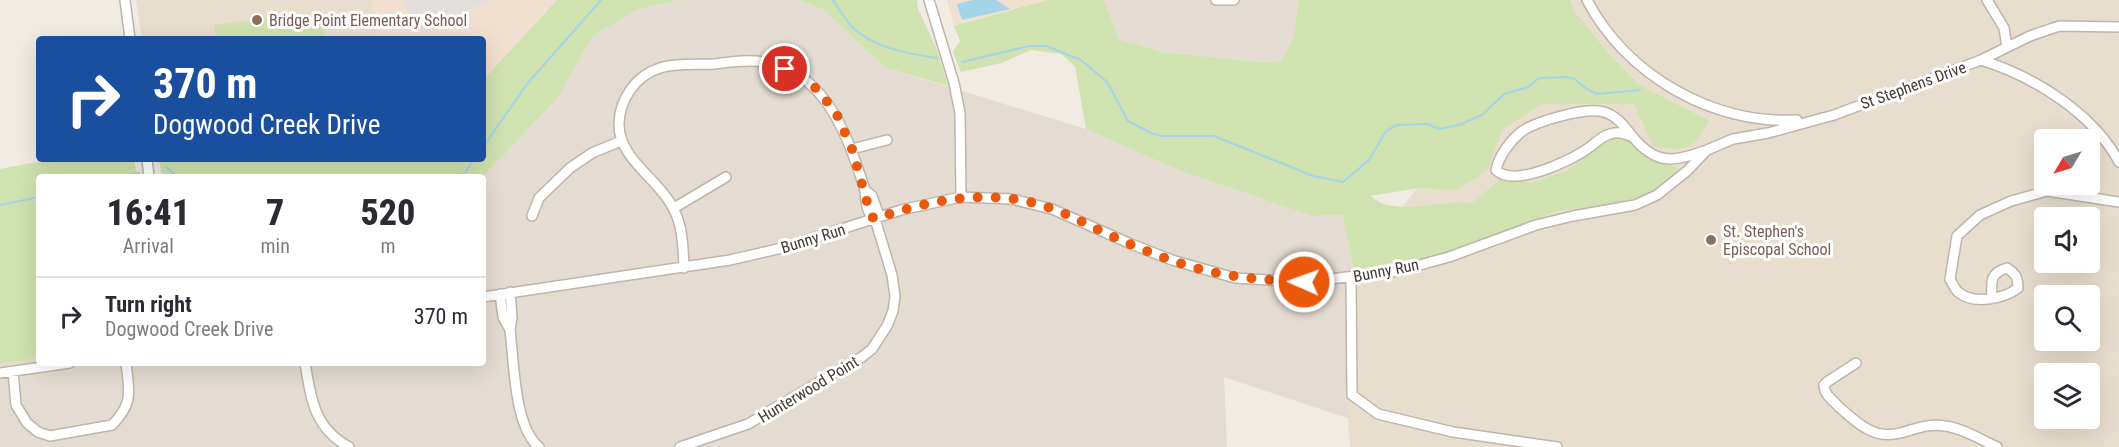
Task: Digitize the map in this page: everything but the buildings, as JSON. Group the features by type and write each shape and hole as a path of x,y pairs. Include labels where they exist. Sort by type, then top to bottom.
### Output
{"street":[{"path":"125,0 130,36"},
{"path":"929,0 954,83 960,113 961,197"},
{"path":"1216,0 1234,0"},
{"path":"1587,0 1614,39 1635,61 1661,82 1692,98 1731,113 1769,120 1814,119"},
{"path":"1987,0 2004,28 2007,47"},
{"path":"1981,60 2030,36 2059,26 2119,27"},
{"name":"St Stephens Drive","path":"1814,119 1834,115 1981,60 2004,67 2058,97 2107,141 2119,162"},
{"name":"Hunterwood Point","path":"621,141 619,124 621,107 630,89 650,72 661,68 765,62 801,76 819,91 837,115 852,149 865,190 864,198 871,216 875,219 892,275 895,296 893,311 887,326 872,349 762,417 680,447"},
{"path":"1633,137 1619,132 1609,134 1587,149 1535,174 1514,176 1499,173 1496,170 1508,146 1521,132 1568,115 1603,112 1619,121 1644,148 1660,159 1683,160 1707,150"},
{"name":"Bunny Run","path":"486,296 684,268 782,248 901,210 961,197 1011,199 1052,208 1172,260 1234,278 1304,282 1351,278 1398,271 1449,257 1536,225 1635,205 1657,195 1707,150 1733,139 1768,133 1814,119"},
{"path":"852,149 887,140"},
{"path":"532,216 539,198 570,168 592,153 621,141 628,153 674,208 681,225 684,268"},
{"path":"674,208 726,177"},
{"path":"1992,298 1973,299 1958,292 1950,279 1958,236 1980,215 2011,201 2046,191 2119,202"},
{"path":"1351,278 1352,395 1378,414 1453,432 1557,447"},
{"path":"505,293 513,318 510,330 523,422 534,442 540,447"},
{"path":"1856,363 1827,382 1824,389 1828,396 1856,423 1870,432 1899,434 1913,428 1932,425 1948,426 1997,447"},
{"path":"0,373 49,366"},
{"path":"13,371 16,405 27,423 38,432 50,436 112,425 130,400 126,366"},
{"path":"306,366 311,397 319,421 337,441 349,447"}],"shaded area":[{"name":"Bridge Point Elementary School","path":"136,0 372,0 378,36 142,36"},
{"path":"372,0 557,0 486,77 486,36 378,36"},
{"path":"403,0 489,0 426,32 423,27 418,29"},
{"path":"679,0 798,0 824,10 884,67 1086,129 1183,172 1312,216 1342,215 1354,270 1347,399 1350,419 1224,377 1227,447 0,447 0,364 36,358 36,366 486,366 485,174 557,99 593,36 639,9"},
{"path":"947,0 1048,0 954,26"},
{"path":"1104,0 1298,0 1294,36 1281,61 1269,63 1163,52 1119,39"},
{"name":"St. Stephen's Episcopal School","path":"1563,0 2119,0 2119,447 1350,447 1347,399 1354,270"}],"green space":[{"path":"557,0 679,0 639,9 593,36 557,99 485,174 162,174 160,162 486,162 486,77"},
{"path":"799,0 917,0 918,9 936,47 948,86 884,67 824,10"},
{"path":"1048,0 1104,0 1119,39 1162,52 1269,63 1281,61 1294,36 1298,0 1570,0 1574,11 1610,55 1638,84 1709,121 1692,144 1681,149 1674,149 1653,146 1634,104 1541,104 1502,130 1488,170 1457,190 1419,188 1370,196 1380,203 1398,207 1473,203 1500,179 1531,183 1568,170 1613,137 1625,139 1646,157 1678,168 1653,193 1616,204 1556,211 1447,254 1354,270 1342,215 1312,216 1183,172 1086,129 1075,66 1061,54 1031,50 1001,63 961,72 953,52 960,41 954,26"},
{"path":"321,11 325,36 216,36 214,25"},
{"path":"36,162 134,162 136,174 36,174 36,358 0,364 0,169"}],"water":[{"path":"973,0 996,0 1010,9 962,20 957,4"}],"waterway":[{"path":"486,143 527,84 601,0"},
{"path":"833,0 852,27 870,40 904,52 937,58"},
{"path":"962,62 1029,46 1046,46 1081,60 1107,82 1128,121 1151,133 1161,136 1214,136 1313,176 1343,182 1369,160 1386,131 1397,125 1427,124 1439,129 1459,125 1482,115 1504,94 1528,87 1539,78 1575,79 1585,88 1597,94 1640,90"},
{"path":"463,174 472,162"},
{"path":"166,167 174,174"},
{"path":"0,205 36,198"}],"place":[{"name":"Bridge Point Elementary School","path":"257,20"},
{"name":"St. Stephen's Episcopal School","path":"1711,240"}],"route":[{"path":"785,69 801,76 819,91 837,115 852,149 865,190 864,198 871,216 875,219 901,210 961,197 1011,199 1052,208 1131,244 1196,268 1234,278 1304,282"}]}
